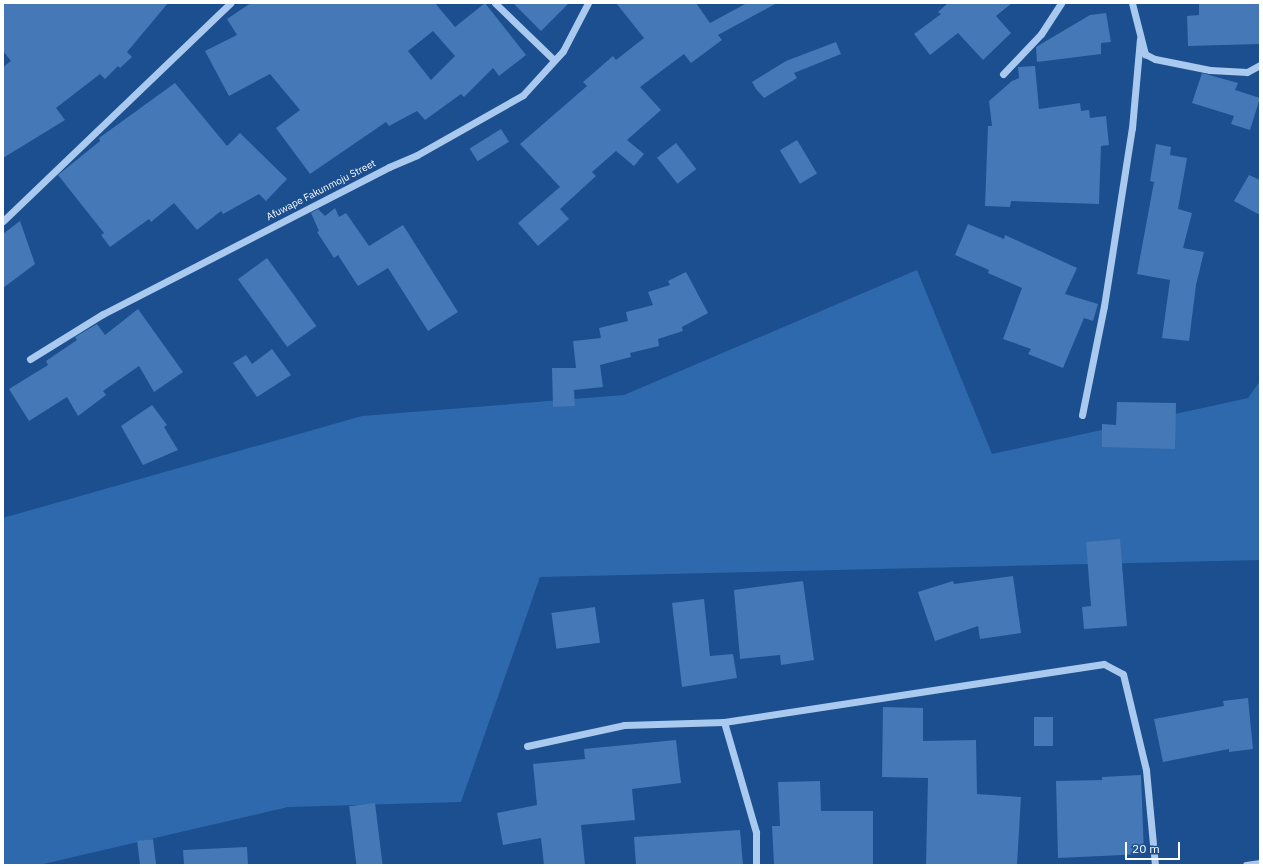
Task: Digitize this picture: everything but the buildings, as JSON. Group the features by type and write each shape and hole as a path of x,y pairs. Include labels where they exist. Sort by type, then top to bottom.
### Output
{"street":[{"path":"3,221 230,3"},
{"path":"495,3 554,60"},
{"name":"Afuwape Fakunmoju Street","path":"30,359 103,314 389,167 417,155 523,95 563,51 588,3"},
{"path":"1003,74 1041,34 1061,3"},
{"path":"1132,3 1145,54 1154,59 1210,70 1247,72 1260,65"},
{"path":"1082,415 1104,306 1131,136 1140,39"},
{"path":"527,746 624,725 724,722 1104,664 1123,674 1146,770 1155,865"},
{"path":"724,722 756,832 756,865"},
{"path":"1246,865 1260,863"}],"shaded area":[{"path":"917,270 992,454 1248,398 1260,381 1260,560 540,577 461,802 288,807 39,865 3,865 3,518 362,416 624,395"}]}
